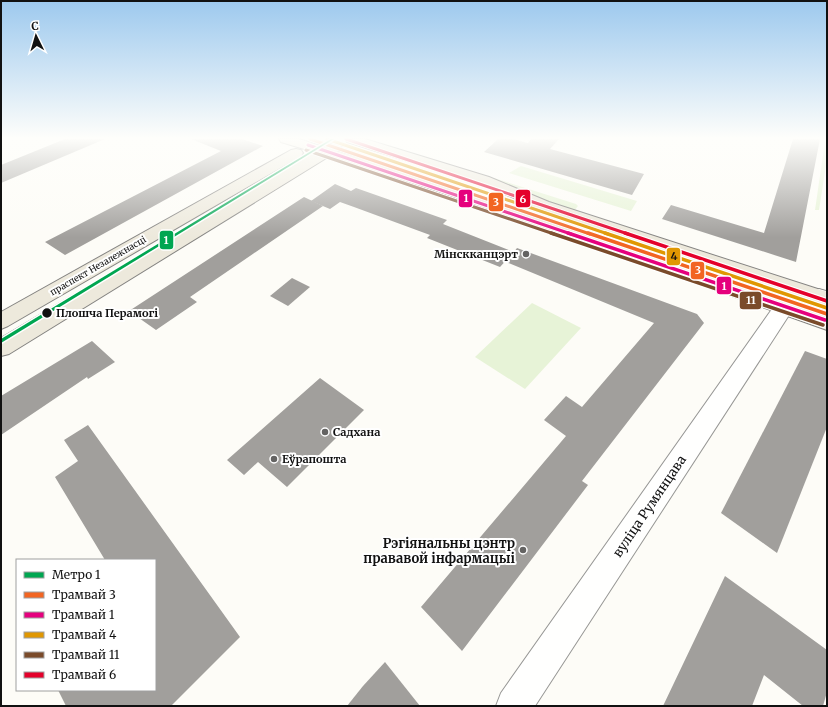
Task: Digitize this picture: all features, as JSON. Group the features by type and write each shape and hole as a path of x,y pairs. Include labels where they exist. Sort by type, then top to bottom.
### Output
{"main road":[{"name":"праспект Незалежнасці","path":"1,321 269,172"},
{"name":"праспект Незалежнасці","path":"1,348 276,172"},
{"path":"396,172 827,322"},
{"path":"458,172 484,180 542,205 823,298"}],"street":[{"path":"784,307 823,298"},
{"name":"вуліца Румянцава","path":"514,706 784,307"}],"green space":[{"path":"541,172 637,201 631,211 509,173"},
{"path":"821,172 825,172 819,210 815,210"},
{"path":"494,178 576,204 578,206 574,211 533,197 493,179"},
{"path":"532,303 581,328 525,389 475,357"}],"building":[{"path":"1,172 27,172 1,183"},
{"path":"180,172 216,172 65,255 45,242"},
{"path":"553,172 636,172 644,174 632,195"},
{"path":"783,172 814,172 796,262 662,219 671,205 764,233"},
{"path":"335,184 351,191 356,188 447,220 443,224 514,252 517,248 697,314 704,323 582,481 588,485 462,651 421,607 566,436 544,420 566,396 582,407 654,323 506,262 511,255 500,267 427,238 430,235 340,202 330,209 311,201"},
{"path":"304,197 323,206 190,297 197,302 156,330 129,311"},
{"path":"292,278 310,287 288,306 270,296"},
{"path":"92,341 115,362 88,379 87,377 1,435 1,396"},
{"path":"805,351 827,359 827,427 777,553 721,513"},
{"path":"320,378 364,410 287,487 258,462 244,475 227,460"},
{"path":"88,425 240,637 171,706 66,706 58,691 156,691 156,559 104,559 55,477 78,461 64,440"},
{"path":"725,576 827,650 827,692 823,706 803,706 764,675 752,706 663,706"},
{"path":"385,662 420,706 347,706 363,686"}],"metro line":[{"name":"1","path":"1,341 278,172"}],"tram line":[{"name":"11","path":"371,172 823,325"},
{"name":"1","path":"388,172 825,320"},
{"name":"3","path":"407,172 827,314"},
{"name":"4","path":"425,172 827,308"},
{"name":"6","path":"444,172 827,301"}],"place":[{"name":"Мінскканцэрт","path":"526,254"},
{"name":"Плошча Перамогі","path":"47,313"},
{"name":"Садхана","path":"325,432"},
{"name":"Еўрапошта","path":"274,459"},
{"name":"Рэгіянальны цэнтр прававой інфармацыі","path":"523,550"}]}
